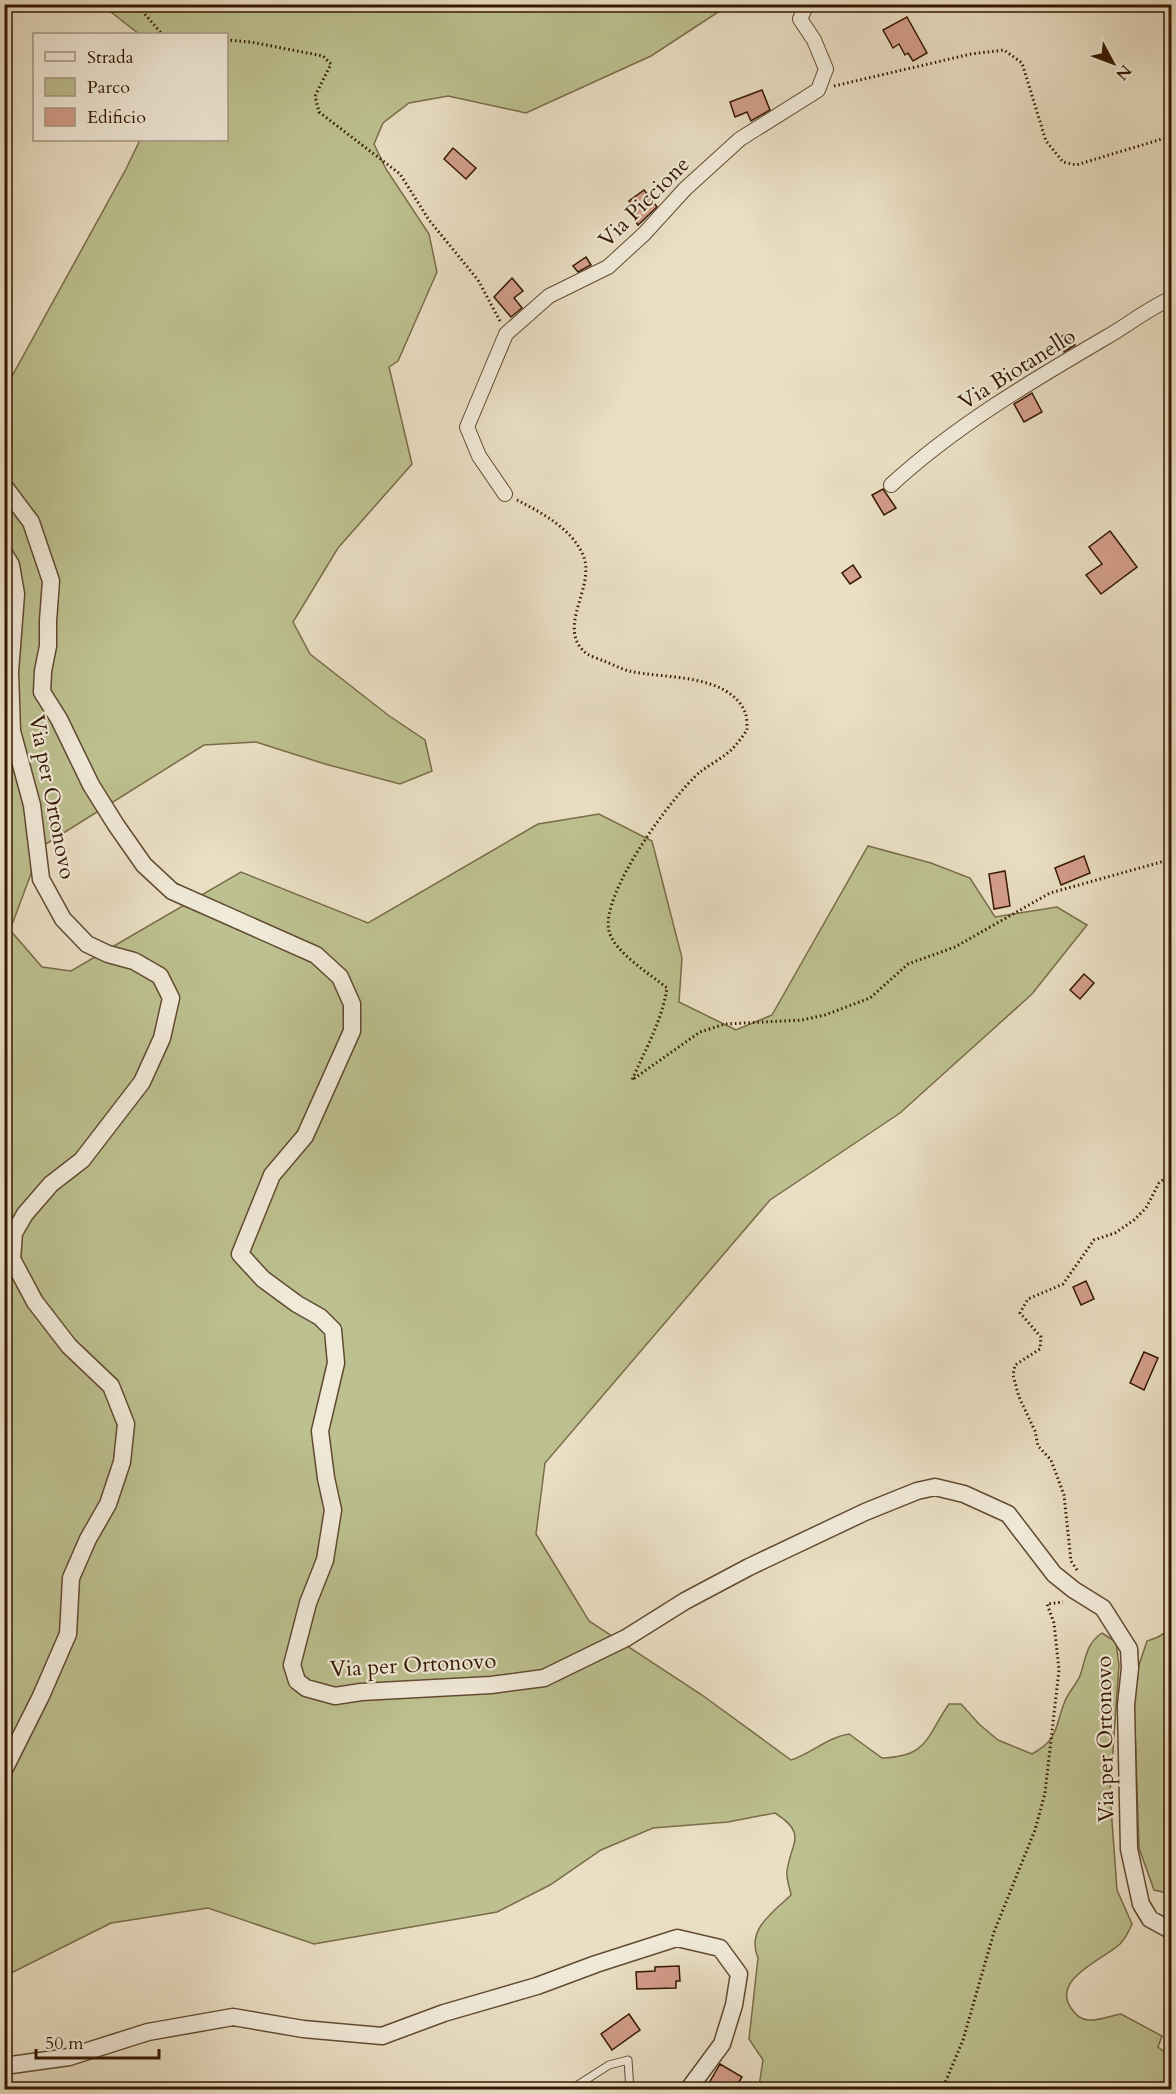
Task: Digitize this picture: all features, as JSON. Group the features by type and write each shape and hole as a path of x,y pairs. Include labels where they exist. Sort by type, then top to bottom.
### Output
{"street":[{"path":"807,4 800,19 814,40 826,69 818,90"},
{"name":"Via Piccione","path":"505,494 479,456 467,427 506,334 549,296 608,267 644,234 685,189 741,140 818,90"},
{"name":"Via Biotanello","path":"891,485 920,460 1003,399 1113,334 1153,306 1172,298"},
{"name":"Via per Ortonovo","path":"4,486 31,522 51,581 48,646 42,692 59,719 91,785 116,825 144,865 172,891 316,955 340,977 352,1004 352,1030 305,1136 272,1175 240,1254 263,1279 297,1304 320,1317 333,1330 336,1363 320,1431 333,1510 325,1560 308,1603 292,1665 297,1681 306,1688 335,1696 361,1692 490,1685 544,1678 626,1638 685,1601 749,1567 865,1512 917,1491 935,1487 964,1494 1008,1514 1054,1574 1103,1608 1129,1649 1130,1668 1126,1705 1129,1849 1141,1904 1150,1919 1172,1931"},
{"name":"Via per Ortonovo","path":"4,553 11,565 16,594 10,672 12,731 32,806 41,879 63,919 87,944 108,954 134,961 160,976 171,998 162,1038 142,1082 82,1161 51,1184 25,1214 14,1233 12,1259 35,1302 69,1346 111,1386 126,1424 122,1462 108,1504 88,1539 71,1578 68,1634 41,1696 4,1770"},
{"path":"4,2066 69,2057 148,2032 233,2017 303,2029 382,2036 444,2013 537,1986 677,1938 720,1948 739,1974 734,2005 722,2044 688,2090"}],"lane":[{"path":"570,2090 609,2065 628,2060 630,2090"}],"path":[{"path":"136,4 161,33"},
{"path":"228,40 251,42 323,56 331,64 315,96 319,112 400,174 429,220 478,280 506,334"},
{"path":"818,90 971,54 1004,50 1022,63 1046,141 1063,162 1076,165 1172,136"},
{"path":"505,494 542,513 570,535 583,555 586,568 584,589 575,617 576,642 588,654 628,671 706,682 730,692 746,712 747,730 731,751 699,773 651,831 616,889 609,910 609,931 618,948 666,988 658,1022 632,1080 700,1032 725,1024 802,1020 825,1015 870,998 908,964 955,947 1050,893 1172,859"},
{"path":"1081,1576 1071,1561 1064,1495 1051,1460 1038,1446 1035,1431 1019,1397 1013,1375 1015,1365 1040,1349 1041,1337 1020,1313 1028,1299 1063,1284 1094,1240 1115,1233 1134,1220 1146,1208 1159,1183 1172,1173"},
{"path":"942,2090 963,2040 994,1932 1035,1830 1045,1793 1059,1670 1054,1623 1047,1604 1069,1601"}],"green space":[{"path":"102,5 729,5 651,56 526,113 448,96 409,103 383,123 374,144 386,169 429,234 437,272 398,361 389,367 412,464 338,548 293,622 310,654 388,715 425,740 432,771 400,784 325,764 256,742 204,745 41,847 10,930 42,967 71,971 241,872 368,923 538,824 599,814 652,841 682,958 679,1002 736,1030 772,1015 868,846 931,863 970,878 995,917 1057,907 1087,925 1032,994 900,1113 770,1200 545,1463 536,1534 589,1621 702,1695 791,1760 834,1738 849,1734 882,1758 909,1754 924,1743 949,1704 961,1704 998,1740 1032,1754 1047,1743 1055,1732 1065,1701 1080,1677 1093,1641 1102,1633 1116,1642 1119,1665 1110,1793 1117,1890 1132,1924 1120,1944 1073,1979 1068,1988 1067,1998 1071,2008 1082,2018 1094,2020 1121,2014 1162,2036 1158,2047 1171,2057 1170,2090 756,2089 759,2086 763,2060 749,2039 758,1958 755,1939 769,1915 791,1895 787,1871 795,1839 791,1827 775,1813 728,1822 653,1828 601,1850 550,1885 497,1912 314,1944 208,1908 111,1923 5,1976 5,389 140,141 228,141 228,33 138,33"},
{"path":"1171,1629 1171,1892 1167,1893 1154,1890 1139,1848 1134,1700 1139,1665 1147,1641"}],"building":[{"path":"907,17 927,53 913,61 908,53 905,55 899,44 893,48 883,30"},
{"path":"762,90 770,110 751,121 747,112 735,117 730,102"},
{"path":"453,148 476,168 466,179 444,159"},
{"path":"644,190 657,207 638,225 630,213 635,210 629,201"},
{"path":"586,257 591,265 578,272 573,266"},
{"path":"512,278 523,291 514,298 522,308 511,317 494,297"},
{"path":"1067,333 1075,345 1064,352 1056,340"},
{"path":"1032,393 1042,412 1024,422 1014,404"},
{"path":"883,489 896,508 884,515 872,495"},
{"path":"1110,531 1137,567 1101,594 1086,575 1102,564 1089,547"},
{"path":"853,565 861,577 850,584 842,573"},
{"path":"1084,856 1090,873 1061,885 1055,868"},
{"path":"1005,871 1010,906 994,909 989,874"},
{"path":"1084,974 1094,983 1080,999 1070,990"},
{"path":"1086,1281 1094,1299 1081,1305 1073,1287"},
{"path":"1144,1352 1158,1358 1144,1390 1130,1383"},
{"path":"679,1966 680,1981 676,1981 676,1988 637,1989 636,1972 655,1971 655,1967"},
{"path":"629,2014 640,2030 612,2050 601,2034"},
{"path":"720,2064 742,2077 734,2090 705,2090"}]}
